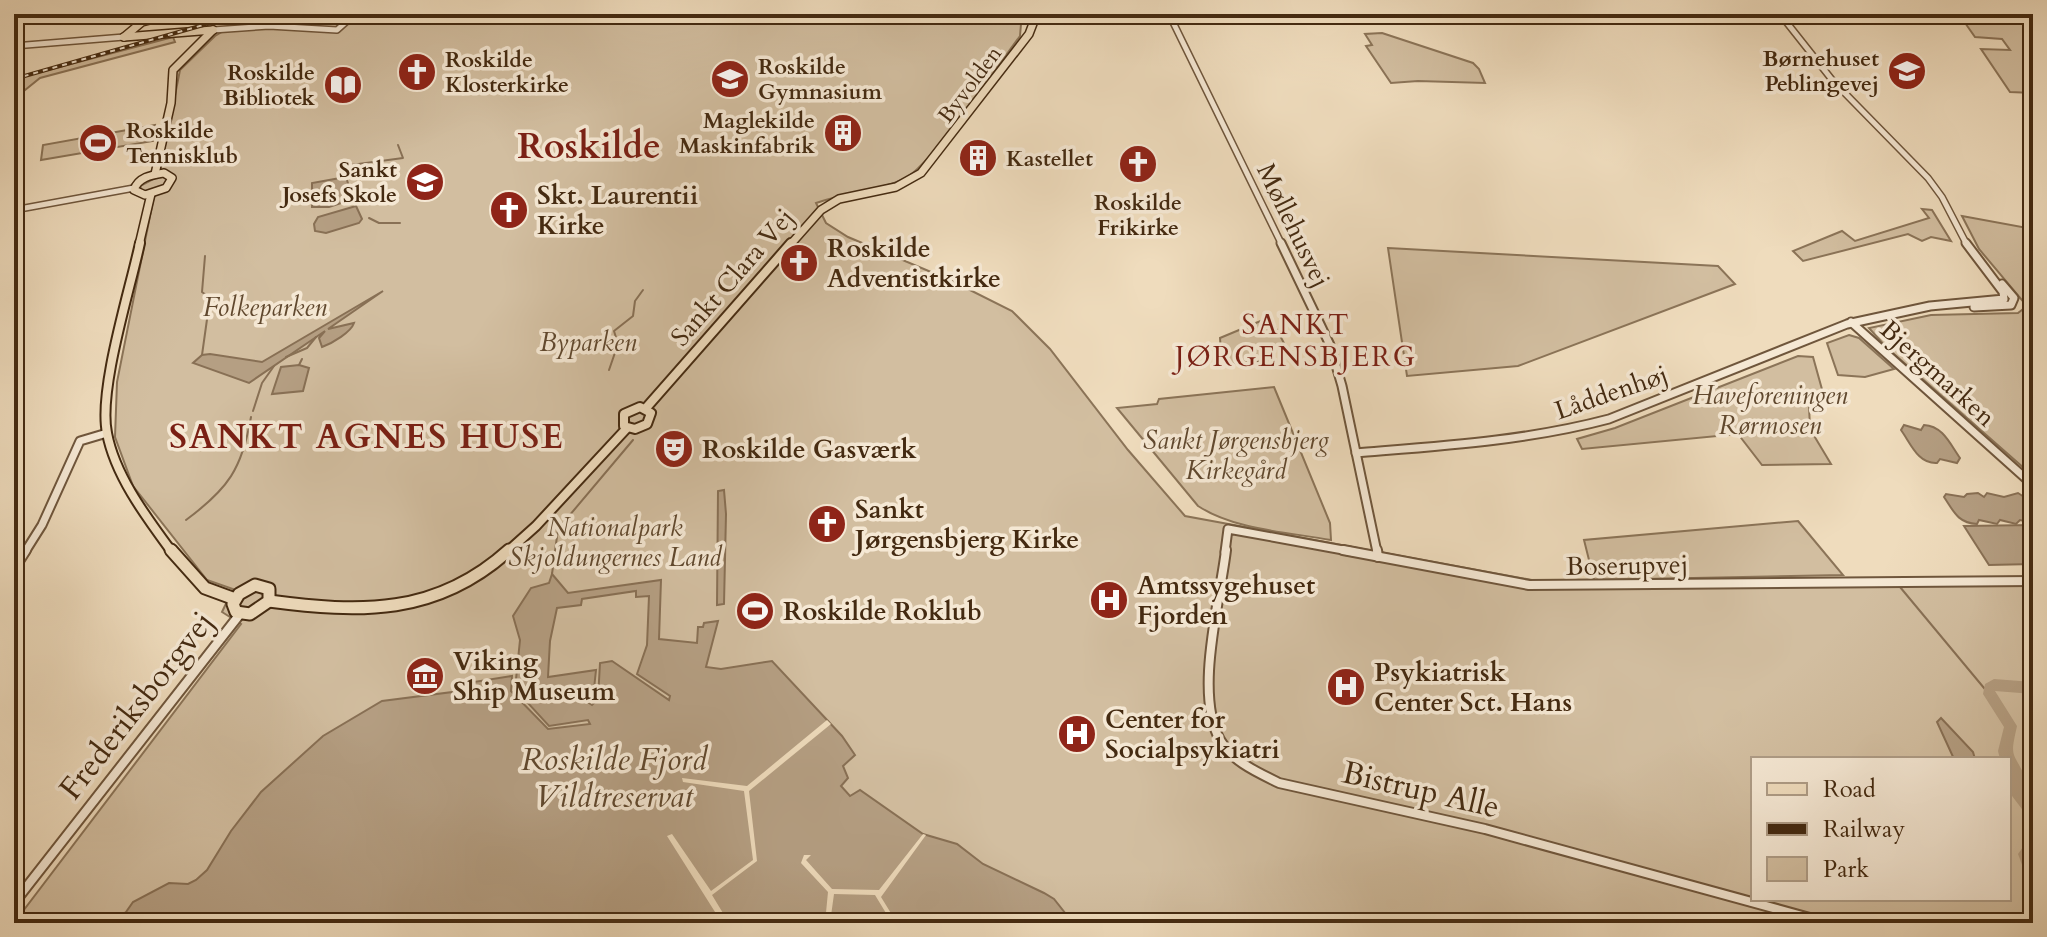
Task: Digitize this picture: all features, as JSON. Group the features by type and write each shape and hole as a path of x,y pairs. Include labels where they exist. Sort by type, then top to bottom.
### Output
{"main road":[{"path":"124,37 131,29 149,19 173,14"},
{"name":"Byvolden","path":"821,210 839,199 902,185 934,161 1031,28 1034,21 1028,14"},
{"path":"124,37 213,30"},
{"path":"155,174 171,103 173,70 213,30"},
{"path":"155,174 168,174 172,181 166,188 151,194 140,194 134,188 139,181 155,174"},
{"path":"151,194 110,377 105,407 107,433 121,475 191,576 202,587 235,599"},
{"name":"Sankt Clara Vej","path":"646,408 821,210"},
{"path":"634,408 646,408 651,413 647,424 635,429 627,428 622,423 624,414 634,408"},
{"path":"269,601 341,610 369,609 423,599 448,590 486,570 521,544 627,428"},
{"path":"261,585 271,592 269,601 255,612 240,614 234,608 235,599 249,587 261,585"}],"street":[{"path":"142,14 149,19"},
{"path":"213,30 269,26 339,29 355,14"},
{"name":"Møllehusvej","path":"1169,14 1327,338 1341,381 1378,557"},
{"name":"Låddenhøj","path":"1356,453 1516,438 1575,429 1609,419 1851,322 1914,310 2011,305 2014,298 2011,293 1983,266 1961,237 1942,197 1928,178 1833,81 1780,14"},
{"path":"14,46 124,37"},
{"path":"14,210 134,188"},
{"name":"Bjergmarken","path":"1851,322 2033,485"},
{"path":"14,569 42,525 80,441 107,433"},
{"name":"Boserupvej","path":"1228,529 1510,583 1557,587 2033,581"},
{"name":"Bistrup Alle","path":"1228,529 1208,710 1223,742 1236,758 1255,773 1279,783 1485,829 1828,923"},
{"name":"Frederiksborgvej","path":"14,903 240,614"}],"green space":[{"name":"Nationalpark Skjoldungernes Land","path":"289,14 1010,14 1021,24 1020,36 930,155 916,170 895,183 816,203 826,223 848,237 950,280 1012,311 1050,349 1128,450 1185,516 1548,583 2033,577 2033,923 14,923 241,624 222,612 233,589 207,580 133,486 115,437 117,382 155,191 142,191 140,186 159,176 180,70 215,36 237,23"},
{"path":"1991,14 2033,14 2033,32 2024,46 2033,61 2033,74 2028,74 2033,80 2033,93 2010,92 1981,49 2010,50 2002,39 1975,37 1963,20 1993,22"},
{"path":"1382,33 1473,63 1485,83 1391,83 1366,46 1372,45 1365,34"},
{"path":"173,37 175,42 40,78 14,99 14,79"},
{"name":"Roskilde Tennisklub","path":"155,125 153,141 41,160 43,145"},
{"path":"1922,209 1932,210 1951,241 1931,237 1922,241 1908,234 1803,261 1793,251 1842,231 1855,241 1929,218"},
{"path":"1962,216 2033,229 2033,476 1886,347 1869,328 1931,315 2018,313 2027,306 1979,249"},
{"path":"1388,248 1718,266 1735,284 1518,366 1407,376"},
{"path":"1270,317 1285,345 1268,348 1272,360 1222,365 1220,338"},
{"name":"Haveforeningen Rørmosen","path":"1849,335 1859,338 1894,369 1865,377 1838,375 1827,343"},
{"name":"Haveforeningen Rørmosen","path":"1798,356 1813,357 1823,393 1809,405 1810,429 1831,464 1762,465 1738,434 1582,449 1577,439 1615,428"},
{"name":"Sankt Jørgensbjerg Kirkegård","path":"1274,387 1330,523 1331,540 1245,525 1198,506 1117,408 1157,404 1159,399"},
{"path":"1798,521 1843,575 1594,580 1584,540"}],"shaded area":[{"path":"346,177 353,199 329,207 312,207 312,183"},
{"path":"356,206 362,219 359,223 326,233 315,231 314,224 318,217"},
{"path":"383,291 328,329 354,323 341,337 322,347 319,338 325,331 249,383 193,363 202,355 210,354 262,362"},
{"path":"299,365 309,368 303,391 272,394 281,367"},
{"path":"1904,425 1921,430 1924,425 1936,429 1960,458 1957,463 1925,460 1901,430"},
{"path":"724,490 724,604 717,605 718,491"},
{"path":"1978,493 1984,497 1987,493 2004,497 2018,493 2031,506 2033,523 2020,520 2016,524 2000,520 1997,524 1979,520 1977,524 1971,523 1957,516 1944,497 1946,494 1964,497"},
{"path":"2033,525 2033,564 1989,565 1964,526"},
{"name":"Roskilde Fjord Vildtreservat","path":"552,574 568,593 661,580 659,639 697,643 698,627 718,621 706,667 721,669 772,661 842,736 855,755 843,766 848,778 841,786 850,796 860,790 923,834 957,844 983,864 1044,893 1054,899 1073,923 110,923 126,912 133,902 169,883 188,884 196,880 207,870 231,831 261,792 323,736 382,701 460,691 461,684 512,676 511,691 548,729 590,724 588,720 549,726 515,689 520,640 513,616 531,588 549,583","holes":["636,591 636,597 649,596 647,645 637,674 670,696 669,700 612,661 600,663 598,699 592,705 589,703 593,698 596,670 548,677 550,641 557,608 581,605 582,599"]},
{"path":"1941,718 1974,757 1953,757 1937,722"}],"pier":[{"path":"827,720 831,724 749,791 757,861 712,895 729,923 722,923 667,836 672,834 711,891 753,860 744,791 683,782 682,778 747,786"},
{"path":"923,834 926,835 881,897 897,923 892,923 875,895 834,894 830,923 825,923 828,892 801,863 804,855 811,855 806,860 832,889 879,890"}],"waterway":[{"path":"351,165 403,158 398,145"},
{"path":"369,218 379,223 400,223"},
{"path":"202,355 210,298 202,292 205,256"},
{"path":"609,370 618,344 614,331 633,316 635,301 643,290"},
{"path":"286,357 307,348 316,337"},
{"path":"299,365 302,359"},
{"path":"253,411 262,383 274,366"},
{"path":"186,520 213,498 231,476 243,451 251,417"},
{"path":"552,574 558,529 633,440"},
{"path":"1900,587 1989,694"},
{"path":"2006,757 2011,726 1989,694 1989,688 1994,685 2033,688"},
{"path":"2011,765 2019,778 2016,792 2033,812"},
{"path":"2033,845 2025,854 2033,876"}],"railway":[{"path":"14,79 242,14"}],"place":[{"name":"Børnehuset Peblingevej","path":"1907,71"},
{"name":"Roskilde Klosterkirke","path":"417,72"},
{"name":"Roskilde Gymnasium","path":"730,79"},
{"name":"Roskilde Bibliotek","path":"343,85"},
{"name":"Maglekilde Maskinfabrik","path":"843,133"},
{"name":"Roskilde Tennisklub","path":"98,143"},
{"name":"Kastellet","path":"978,158"},
{"name":"Roskilde Frikirke","path":"1138,164"},
{"name":"Sankt Josefs Skole","path":"425,182"},
{"name":"Skt. Laurentii Kirke","path":"509,210"},
{"name":"Roskilde Adventistkirke","path":"799,263"},
{"name":"Roskilde Gasværk","path":"674,449"},
{"name":"Sankt Jørgensbjerg Kirke","path":"827,524"},
{"name":"Amtssygehuset Fjorden","path":"1109,600"},
{"name":"Roskilde Roklub","path":"755,611"},
{"name":"Viking Ship Museum","path":"425,676"},
{"name":"Psykiatrisk Center Sct. Hans","path":"1346,687"},
{"name":"Center for Socialpsykiatri","path":"1077,734"}],"district":[{"name":"Roskilde","path":"589,145"},
{"name":"SANKT JØRGENSBJERG","path":"1296,340"},
{"name":"SANKT AGNES HUSE","path":"367,436"}],"park label":[{"name":"Folkeparken","path":"265,307"},
{"name":"Byparken","path":"588,342"}]}
